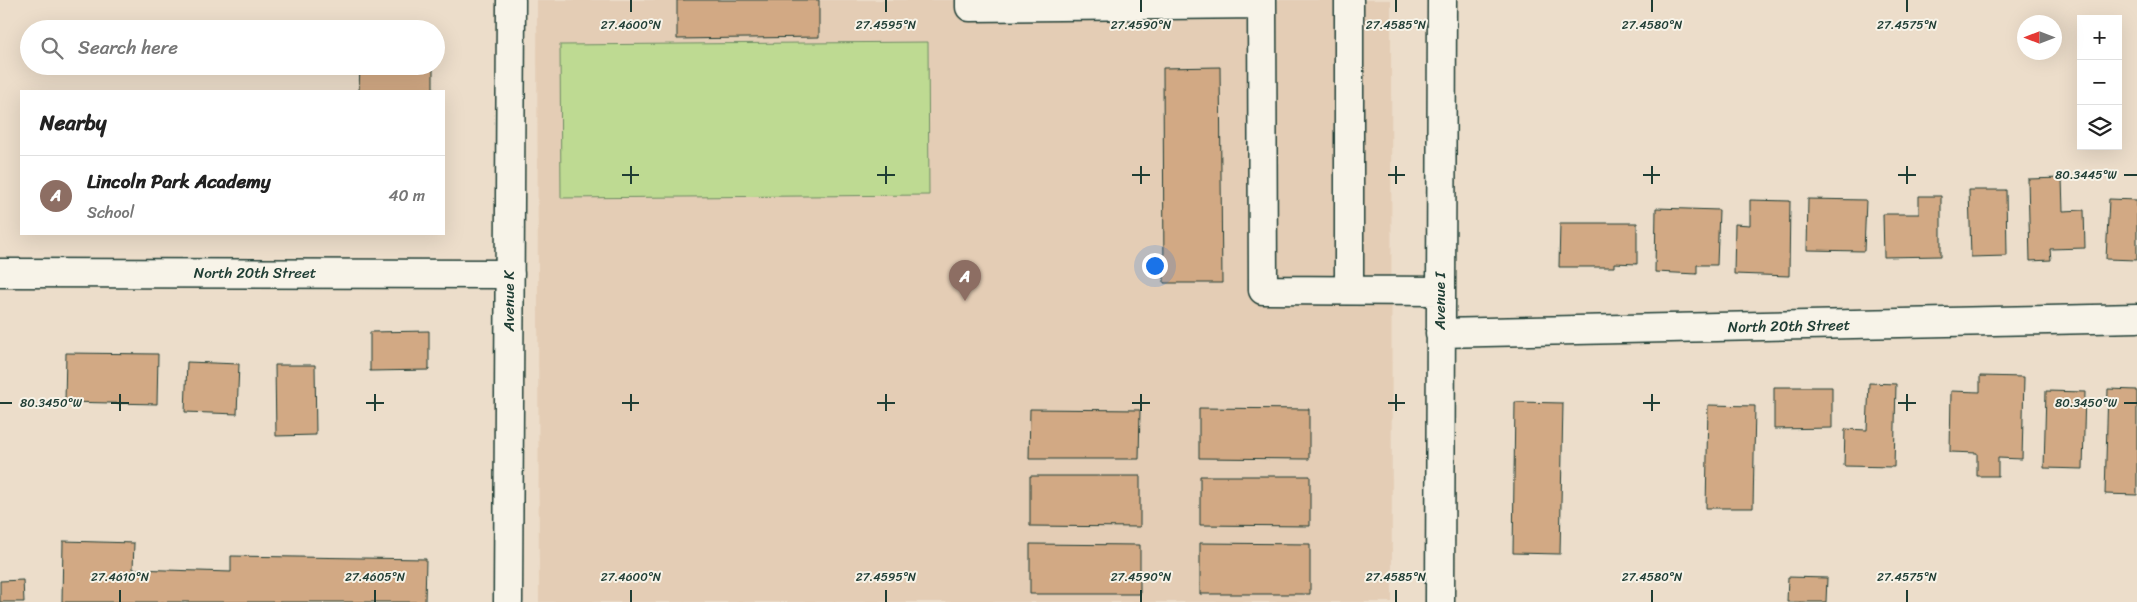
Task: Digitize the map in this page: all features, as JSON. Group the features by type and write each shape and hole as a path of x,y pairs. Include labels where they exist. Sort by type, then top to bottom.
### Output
{"street":[{"name":"Avenue K","path":"508,602 511,0"},
{"path":"970,0 970,7 1262,2 1263,290 1440,291"},
{"path":"1349,0 1349,290"},
{"name":"Avenue I","path":"1440,602 1442,0"},
{"name":"North 20th Street","path":"0,273 510,274"},
{"name":"North 20th Street","path":"1440,334 2137,318"}],"shaded area":[{"path":"537,0 1391,0 1392,602 539,602"}],"green space":[{"path":"928,42 929,195 561,198 560,45"}],"building":[{"path":"677,0 819,0 819,37 677,39"},
{"path":"1220,67 1222,283 1164,283 1163,68"},
{"path":"360,75 433,75 433,90 359,90"},
{"path":"2062,178 2063,211 2084,210 2085,248 2050,249 2051,260 2030,261 2028,179"},
{"path":"1969,190 2006,190 2007,256 1971,257"},
{"path":"1919,196 1941,196 1941,256 1884,257 1883,214 1919,214"},
{"path":"1808,199 1866,200 1864,251 1807,250"},
{"path":"2109,199 2137,200 2137,260 2106,259"},
{"path":"1750,200 1790,201 1789,276 1734,274 1735,224 1750,225"},
{"path":"1656,208 1719,210 1717,265 1697,265 1697,274 1655,272"},
{"path":"1560,223 1637,223 1637,264 1614,263 1614,267 1559,267"},
{"path":"429,331 429,370 370,371 370,332"},
{"path":"66,353 158,354 157,404 65,402"},
{"path":"187,362 239,364 237,414 185,412"},
{"path":"275,365 315,365 316,435 276,436"},
{"path":"1980,376 2024,377 2022,459 1998,458 1998,476 1977,476 1977,453 1950,452 1951,391 1980,392"},
{"path":"1869,383 1896,384 1894,467 1844,466 1845,429 1867,430"},
{"path":"1774,387 1832,387 1832,428 1774,429"},
{"path":"2108,389 2137,390 2137,495 2105,494"},
{"path":"2046,391 2085,392 2083,469 2044,468"},
{"path":"1515,402 1563,403 1560,554 1513,553"},
{"path":"1708,405 1755,406 1753,508 1706,508"},
{"path":"1199,408 1309,409 1309,459 1199,458"},
{"path":"1030,409 1140,410 1139,459 1029,459"},
{"path":"1030,476 1140,476 1140,527 1030,526"},
{"path":"1200,476 1310,476 1310,526 1200,525"},
{"path":"63,541 134,543 133,569 231,572 231,556 426,559 425,602 62,602"},
{"path":"1200,543 1310,544 1310,594 1200,594"},
{"path":"1030,544 1140,545 1140,594 1030,594"},
{"path":"1788,577 1827,578 1826,602 1787,602"},
{"path":"23,580 24,602 0,602 0,581"}],"place":[{"name":"Lincoln Park Academy","path":"965,301"}]}
